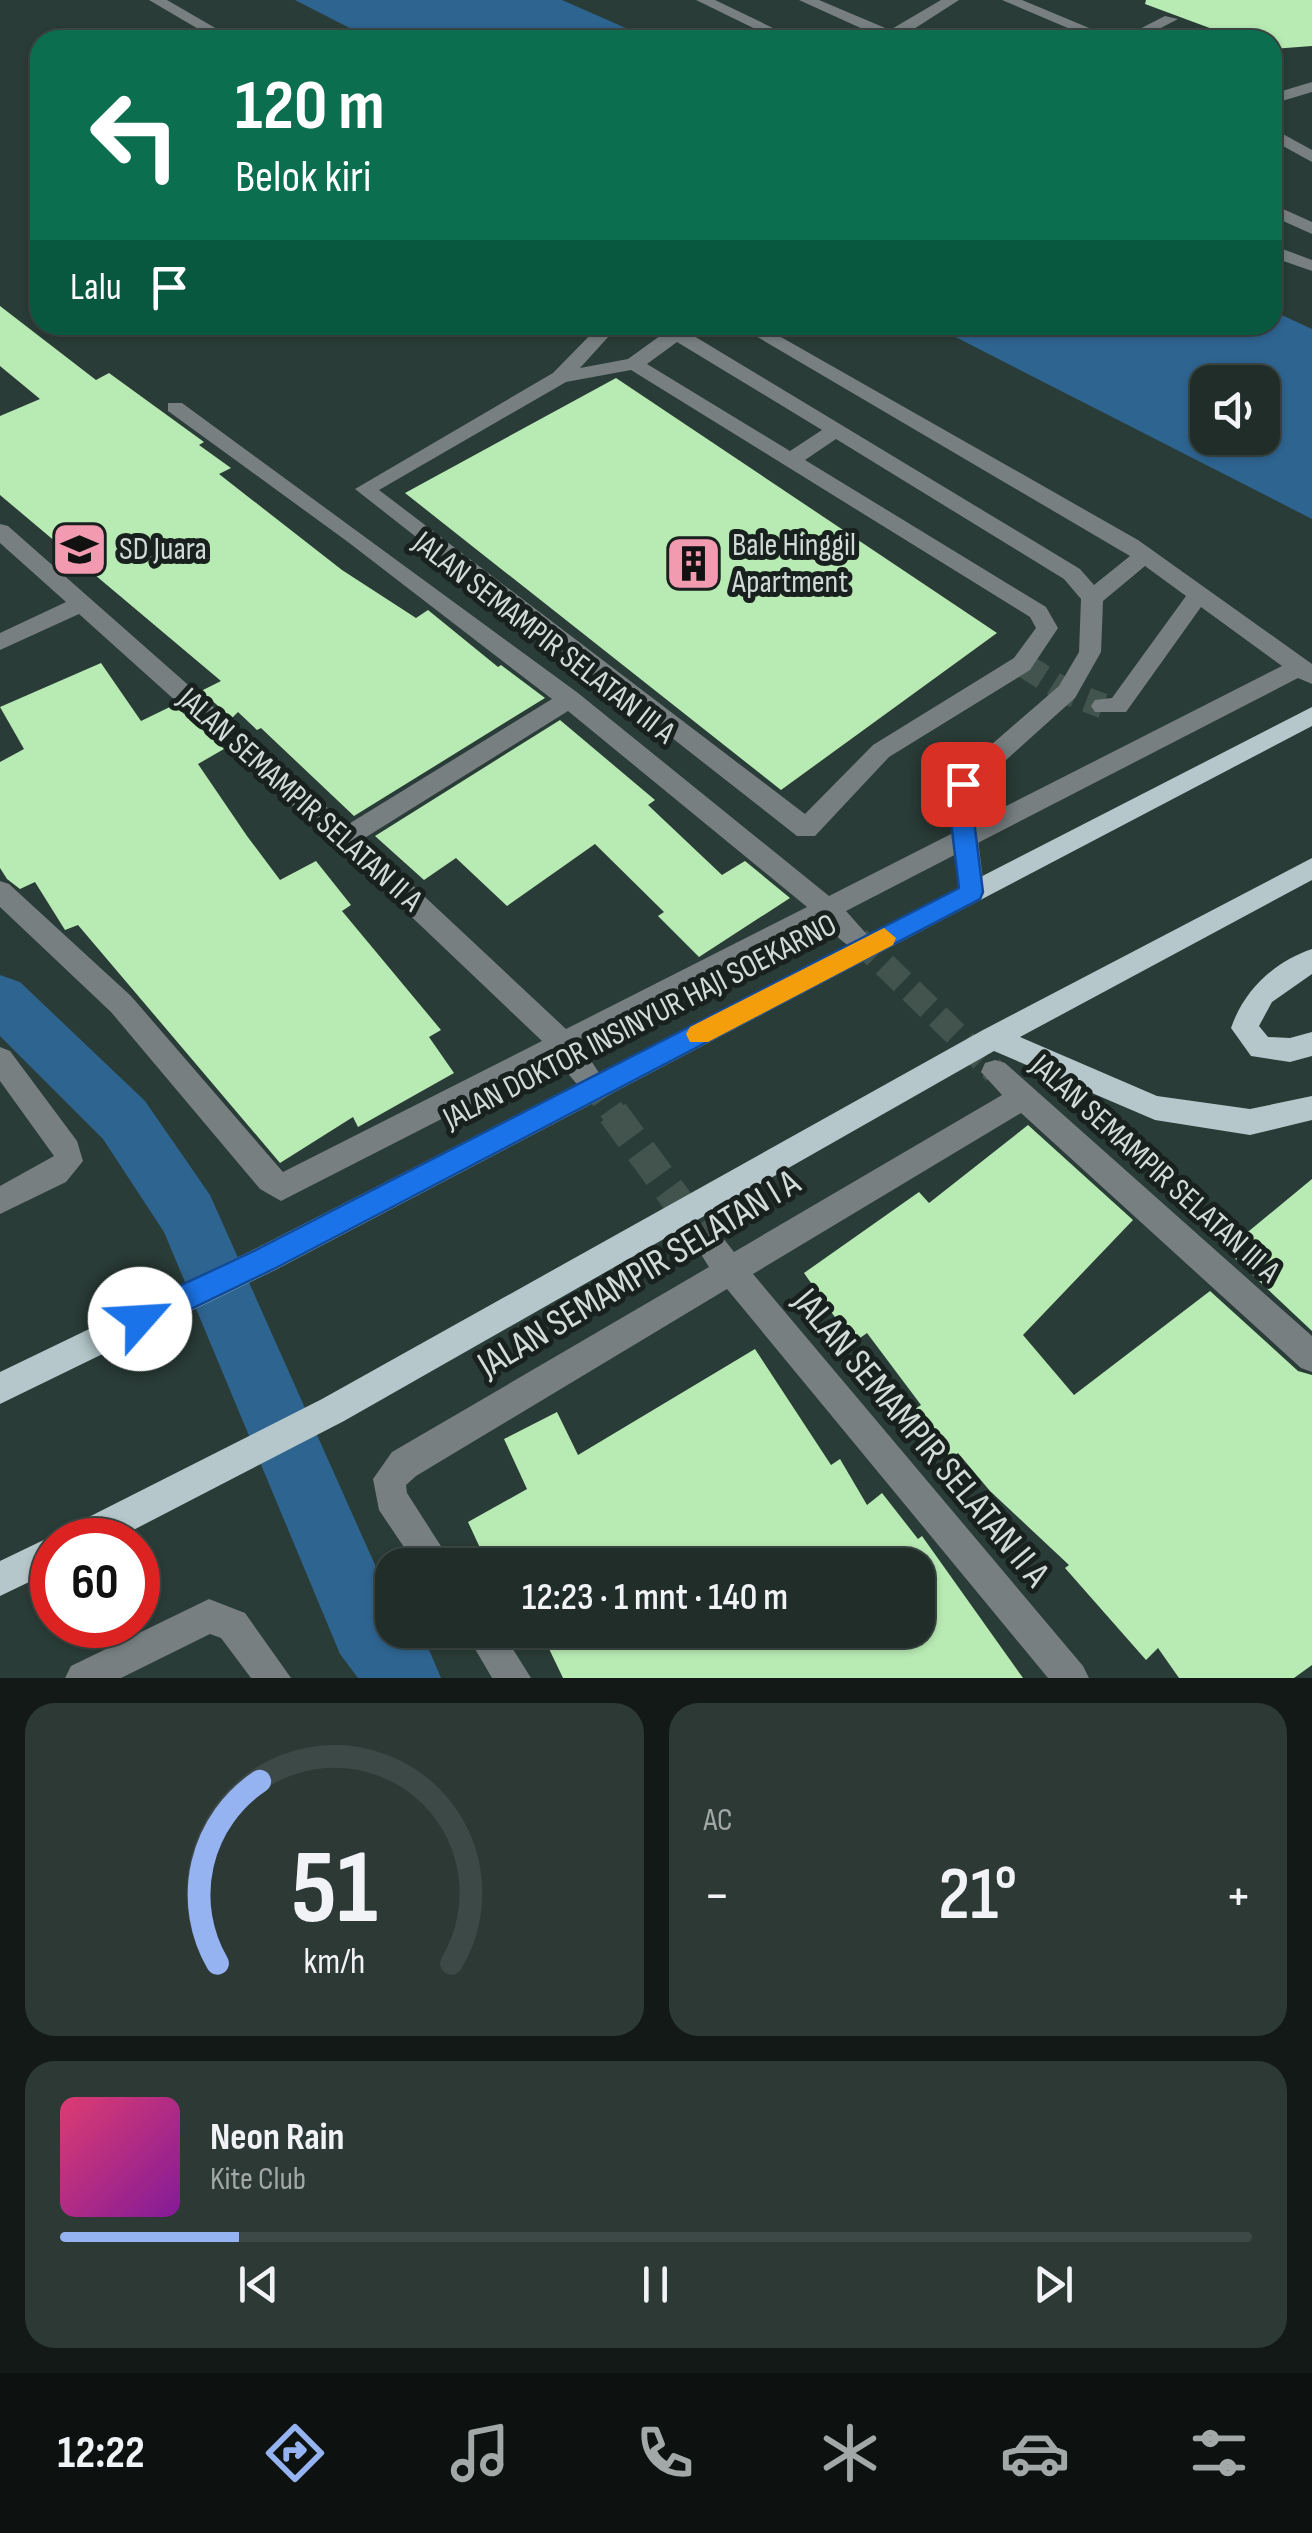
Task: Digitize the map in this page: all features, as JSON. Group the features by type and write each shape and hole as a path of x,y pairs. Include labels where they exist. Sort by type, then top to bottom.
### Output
{"main road":[{"name":"JALAN DOKTOR INSINYUR HAJI SOEKARNO","path":"0,1388 264,1260 971,884 1312,716"},
{"path":"123,1518 332,1410 993,1038 1312,868"},
{"path":"1312,960 1265,990 1251,1004 1245,1028 1262,1048 1290,1050 1312,1044"},
{"path":"993,1038 1155,1108 1250,1122 1312,1108"},
{"path":"0,1579 30,1564"}],"street":[{"path":"156,0 210,30"},
{"path":"703,0 768,30"},
{"path":"806,0 877,30"},
{"path":"908,30 952,0"},
{"path":"1009,0 1085,30"},
{"path":"1147,30 1170,19"},
{"path":"1282,96 1312,87"},
{"path":"1282,139 1312,158"},
{"path":"1282,214 1312,228"},
{"path":"1282,254 1312,266"},
{"path":"625,341 791,460 1038,612 1047,628 1022,664 881,751 806,829 364,489 625,341 654,335"},
{"path":"691,335 836,430 1072,574 1092,598 1090,652 1067,692 963,784 960,805 971,884"},
{"path":"0,891 121,1004 270,1180 282,1188 305,1180 564,1044 1306,672 1144,556 763,335"},
{"path":"560,377 625,341"},
{"name":"JALAN SEMAMPIR SELATAN III A","path":"176,408 330,516 570,699 829,910 858,939"},
{"path":"791,460 836,430"},
{"name":"JALAN SEMAMPIR SELATAN II A","path":"0,531 345,838 564,1044 589,1079"},
{"path":"1092,598 1144,556"},
{"path":"1103,706 1118,706 1198,594"},
{"path":"0,642 83,603"},
{"path":"345,838 570,699"},
{"path":"0,1059 67,1150 66,1166 0,1201"},
{"name":"JALAN SEMAMPIR SELATAN III A","path":"995,1072 1312,1357"},
{"name":"JALAN SEMAMPIR SELATAN I A","path":"424,1548 390,1498 389,1479 404,1464 720,1259 1022,1098"},
{"name":"JALAN SEMAMPIR SELATAN II A","path":"720,1259 1071,1678"},
{"path":"83,1678 203,1618 219,1618 233,1626 273,1678"},
{"path":"493,1648 514,1678"}],"water":[{"path":"295,0 562,0 630,30 354,30"},
{"path":"1282,315 1312,329 1312,519 952,335 1282,335"}],"building":[{"path":"1146,0 1312,0 1312,46 1282,48 1282,30 1215,30 1145,4"},
{"path":"0,306 30,329 30,335 38,335 96,380 109,373 204,442 199,445 231,468 219,474 342,570 416,618 428,610 498,667 501,665 545,698 354,816 261,728 257,730 238,712 232,718 201,691 221,681 0,495 0,416 40,399 0,366"},
{"name":"Bale Hinggil Apartment","path":"616,378 997,633 781,790 405,493"},
{"path":"101,663 141,721 174,705 224,749 198,764 247,836 280,880 316,861 351,905 342,911 441,1030 429,1037 454,1073 358,1127 353,1117 280,1163 78,925 65,930 35,882 20,889 7,879 0,868 0,762 24,749 0,707"},
{"path":"560,720 655,800 648,805 722,875 745,861 790,898 699,957 658,916 664,912 595,844 507,906 456,858 424,880 375,836"},
{"path":"1028,1125 1133,1220 1023,1335 1074,1395 1210,1291 1298,1371 1312,1375 1312,1665 1294,1678 1179,1678 1158,1648 1146,1660 1065,1568 1069,1565 990,1491 958,1453 951,1458 912,1411 921,1405 867,1333 853,1343 804,1273 919,1192 929,1203"},
{"path":"1312,1179 1312,1331 1226,1250"},
{"path":"755,1349 831,1465 840,1459 867,1505 882,1493 918,1539 922,1536 931,1548 480,1548 468,1522 527,1489 504,1439 557,1412 578,1455"},
{"path":"935,1554 1023,1678 563,1678 549,1648 935,1648"}],"waterway":[{"path":"0,999 124,1120 188,1215 366,1628 404,1678"}],"tunnel":[{"path":"1022,664 1067,692 1103,706"},
{"path":"858,939 995,1072"},
{"path":"589,1079 615,1115"},
{"path":"613,1113 712,1248"}],"slow traffic":[{"path":"699,1034 884,938"}],"place":[{"name":"SD Juara","path":"80,549"},
{"name":"Bale Hinggil Apartment","path":"693,563"}],"route":[{"path":"140,1319 264,1260 972,892 960,805 963,784"}]}
